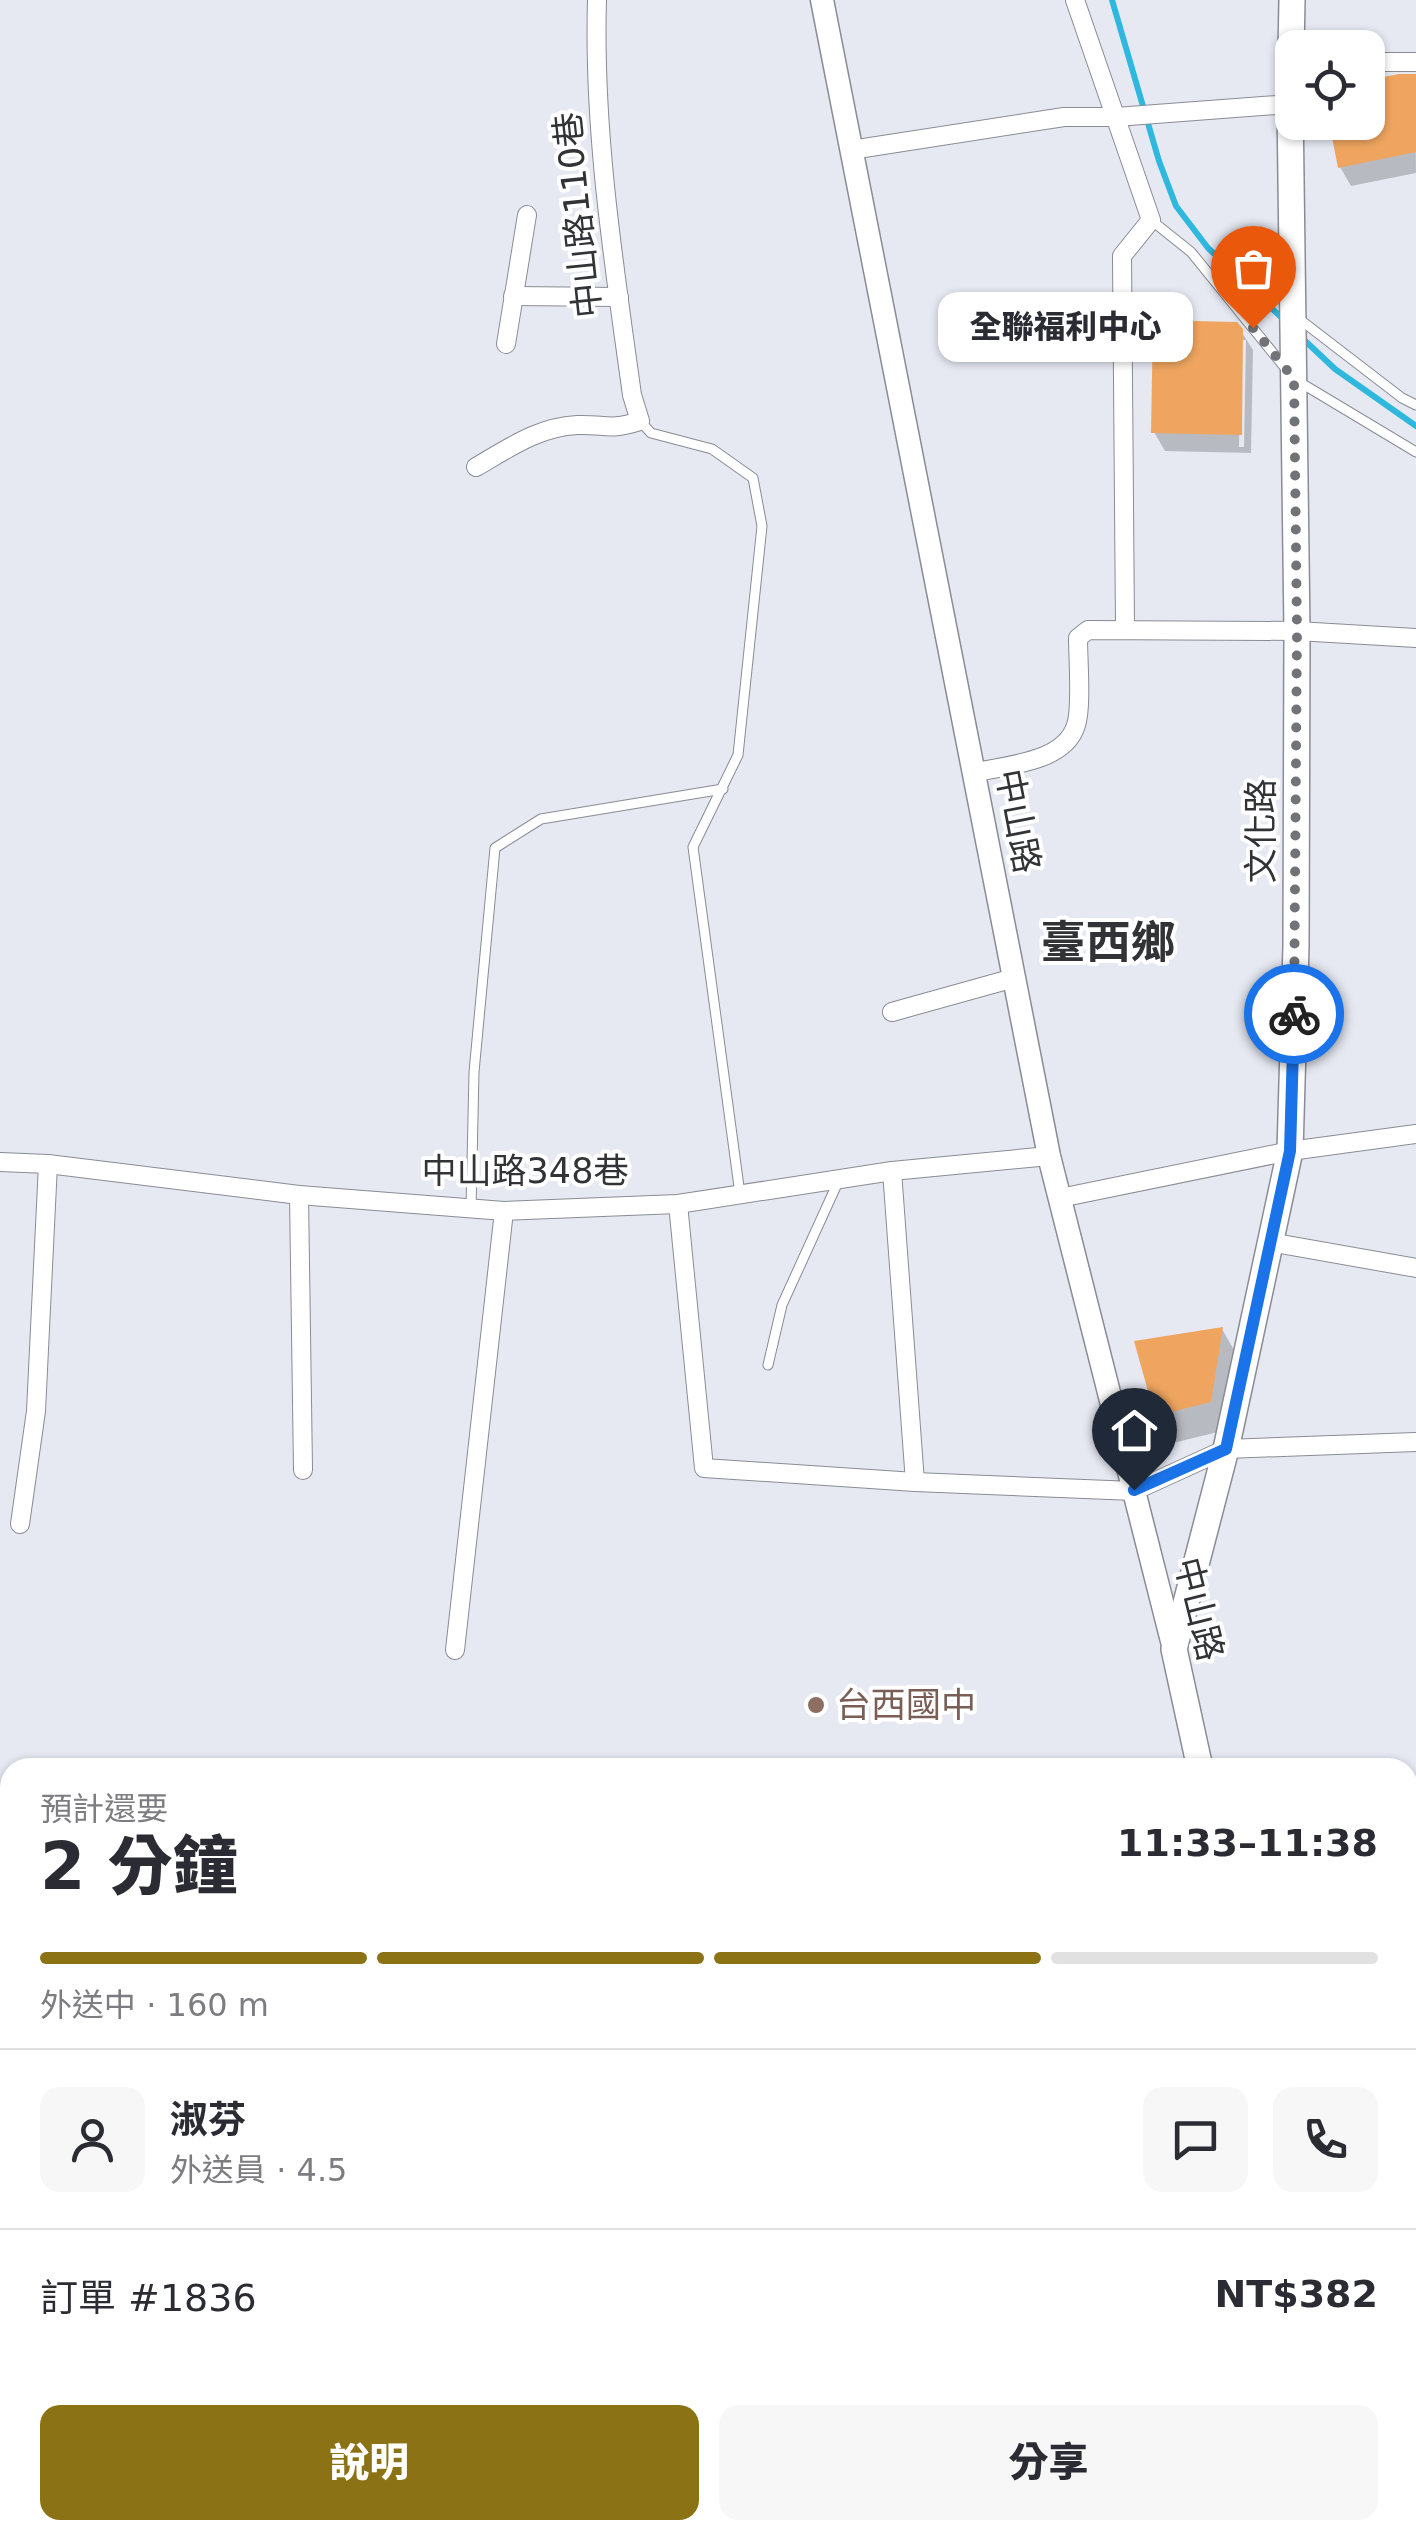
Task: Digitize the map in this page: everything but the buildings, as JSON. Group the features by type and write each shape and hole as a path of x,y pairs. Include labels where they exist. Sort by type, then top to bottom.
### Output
{"main road":[{"name":"文化路","path":"1292,0 1292,30"},
{"name":"文化路","path":"1174,1650 1226,1449 1290,1151 1296,946 1297,631 1291,140"},
{"name":"中山路","path":"1174,1650 1198,1758"}],"street":[{"name":"中山路110巷","path":"597,0 595,53 601,160 632,395 640,421"},
{"name":"中山路","path":"822,0 1049,1156 1174,1650"},
{"path":"1075,0 1151,220 1122,256 1125,628"},
{"path":"1385,62 1416,62"},
{"path":"850,150 1064,117 1275,105"},
{"path":"506,344 527,215"},
{"path":"512,296 619,297"},
{"path":"476,468 534,433 578,425 616,429 640,421"},
{"path":"973,773 1042,757 1063,747 1076,725 1078,638 1088,630 1297,631 1416,638"},
{"path":"892,1012 1014,978"},
{"path":"1060,1198 1290,1151 1416,1134"},
{"name":"中山路348巷","path":"0,1162 48,1164 299,1195 504,1210 678,1204 892,1171 1049,1156"},
{"path":"20,1524 36,1411 48,1164"},
{"path":"892,1171 915,1482"},
{"path":"299,1195 302,1470"},
{"path":"678,1204 704,1468 915,1482 1134,1490 1226,1449 1416,1442"},
{"path":"455,1650 504,1210"},
{"path":"1270,1242 1416,1268"}],"lane":[{"path":"1151,220 1191,252 1294,379 1416,452"},
{"path":"1295,326 1416,405"},
{"path":"640,421 651,433 712,450 753,478 760,501 762,526 738,756 693,847 740,1195"},
{"path":"471,1208 474,1072 495,848 542,819 722,788"},
{"path":"768,1365 782,1305 839,1179"}],"waterway":[{"path":"1112,0 1176,206 1208,248 1284,320"},
{"path":"1300,336 1335,369 1416,426"}],"way so far":[{"path":"1253,328 1294,379 1294,1014"}],"place":[{"name":"全聯福利中心","path":"1253,328"},
{"name":"台西國中","path":"816,1705"}],"district":[{"name":"臺西鄉","path":"1108,942"}],"route":[{"path":"1134,1490 1226,1449 1290,1151 1294,1014"}]}
